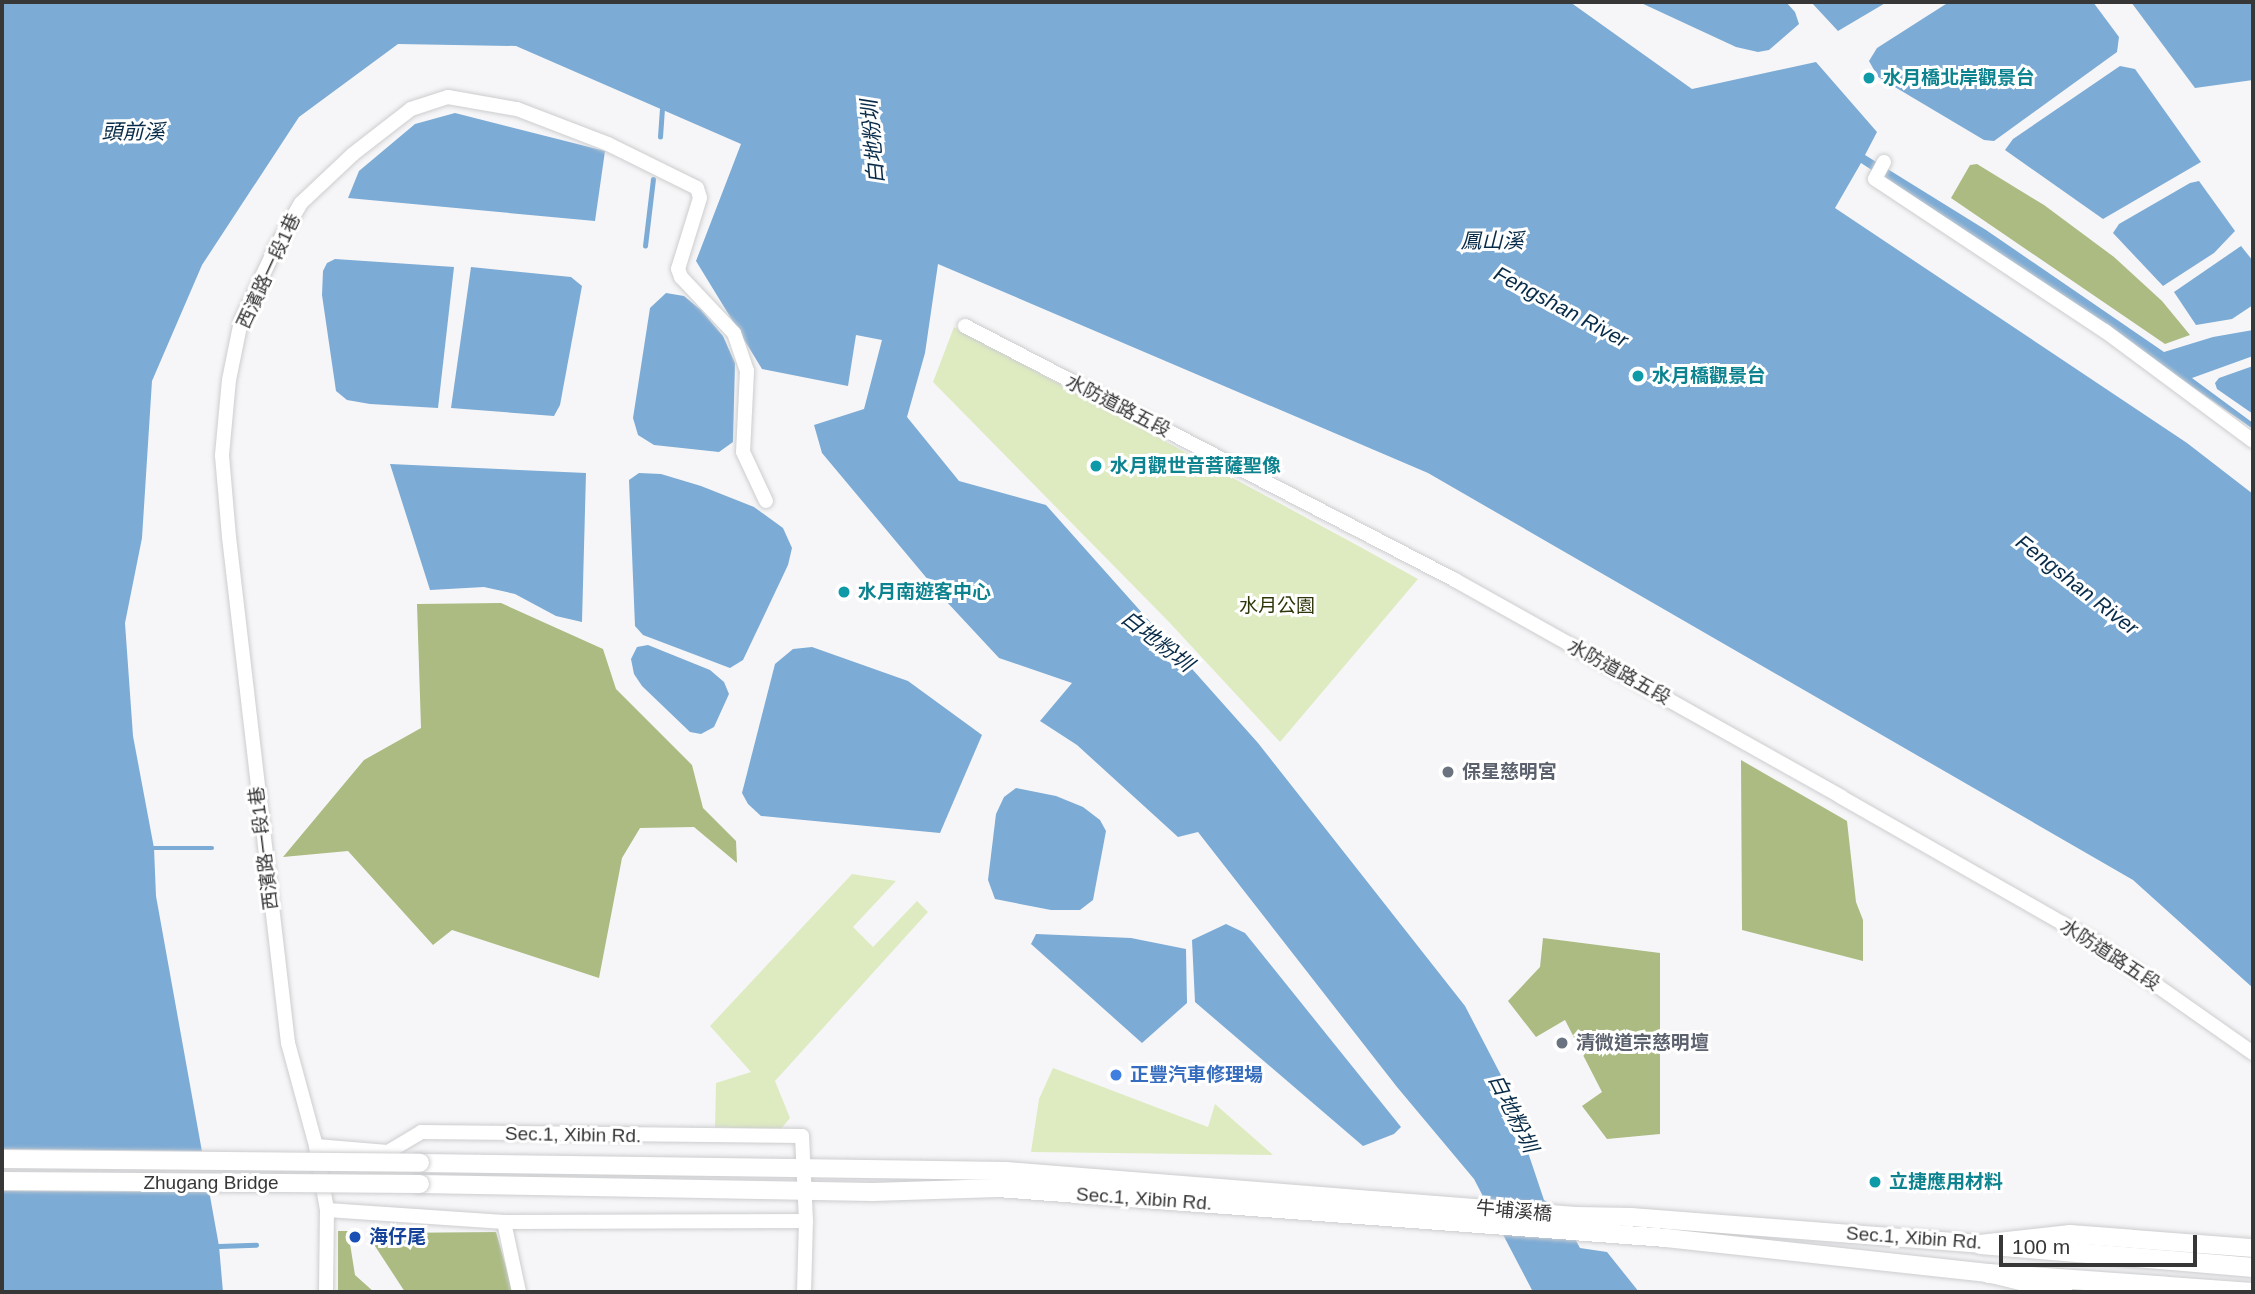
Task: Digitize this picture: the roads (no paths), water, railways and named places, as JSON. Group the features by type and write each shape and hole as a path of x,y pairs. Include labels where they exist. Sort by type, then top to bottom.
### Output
{"highway":[{"path":"1980,1244 2253,1267"},
{"path":"1988,1273 2251,1292"}],"main road":[{"name":"Zhugang Bridge","path":"2,1159 420,1163"},
{"name":"Sec.1, Xibin Rd.","path":"420,1163 1006,1171 1453,1205"},
{"name":"Zhugang Bridge","path":"2,1181 421,1184"},
{"name":"Sec.1, Xibin Rd.","path":"421,1184 805,1190 998,1188 1483,1225"},
{"name":"牛埔溪橋","path":"1453,1205 1576,1224"},
{"name":"Sec.1, Xibin Rd.","path":"1576,1224 1631,1217 1980,1244 2070,1234 2253,1248"},
{"name":"Sec.1, Xibin Rd.","path":"1576,1224 1666,1238 1988,1273 2064,1292"},
{"name":"牛埔溪橋","path":"1483,1225 1576,1224"}],"street":[{"name":"西濱路一段1巷","path":"326,1292 327,1210 316,1146 288,1043 236,604 222,455 229,380 242,321 277,245 302,203 353,154 411,109 448,97 517,109 608,144 697,188 700,198 678,269 681,277 734,333 747,371 743,452 766,501"},
{"path":"1884,162 1875,179 2105,331 2253,441"},
{"name":"水防道路五段","path":"965,327 1455,580 1829,790 2092,940 2253,1053"},
{"name":"Sec.1, Xibin Rd.","path":"316,1146 388,1152 421,1132 802,1136 806,1221 804,1292"},
{"path":"327,1210 505,1222 806,1221"},
{"path":"505,1222 519,1292"}],"water":[{"name":"鳳山溪","path":"2,2 1570,2 1692,89 1816,62 1877,132 1865,155 1986,230 2164,352 2213,337 2253,330 2253,356 2192,378 2253,423 2253,429 2022,268 1861,163 1835,208 2187,443 2253,494 2253,988 2133,880 1428,473 938,264 925,353 907,417 959,481 1046,505 1258,743 1465,1006 1504,1081 1544,1200 1559,1209 1580,1248 1607,1252 1639,1292 1533,1292 1474,1179 1397,1087 1198,832 1178,837 1077,745 1040,721 1072,683 999,658 945,600 822,453 814,425 864,409 882,340 856,335 848,386 762,369 696,261 741,144 516,46 398,44 299,117 202,265 152,381 142,538 125,623 133,736 154,848 156,896 219,1246 223,1292 2,1292"},
{"path":"1639,2 1786,2 1795,12 1799,24 1769,50 1758,52 1736,47"},
{"path":"1811,2 1887,2 1838,31"},
{"path":"1949,2 2093,2 2119,37 2117,52 1994,141 1984,140 1878,77 1869,61 1877,48"},
{"path":"2131,2 2253,2 2253,80 2195,88"},
{"path":"2120,66 2135,69 2201,162 2103,219 2005,150 2013,139"},
{"path":"455,113 605,151 595,221 348,198 359,171 415,124"},
{"path":"2199,181 2235,231 2214,253 2163,286 2113,233 2119,224 2190,183"},
{"path":"2241,246 2253,261 2253,305 2232,319 2196,325 2174,292"},
{"path":"335,259 454,267 438,408 370,404 347,400 336,391 322,295 323,271 327,263"},
{"path":"471,267 571,277 582,286 560,405 554,416 451,408"},
{"path":"666,293 684,296 701,310 723,336 735,363 733,442 719,452 654,445 638,435 633,418 650,308"},
{"path":"2253,366 2253,414 2217,389 2215,383 2219,378"},
{"path":"390,464 586,473 582,622 556,616 515,594 484,587 430,590"},
{"path":"639,473 661,474 701,486 754,507 783,528 792,548 788,565 743,660 730,668 643,635 635,626 629,480"},
{"path":"648,645 710,670 724,682 729,694 714,727 701,734 690,732 642,686 634,674 631,659 637,647"},
{"path":"812,647 908,681 982,735 940,833 761,816 748,804 742,793 775,664 793,649"},
{"path":"1016,788 1056,796 1083,807 1100,820 1106,831 1093,900 1080,910 1051,910 995,899 988,880 996,814 1004,797"},
{"path":"1226,924 1245,933 1401,1127 1394,1134 1363,1146 1195,1002 1192,940"},
{"path":"1036,934 1131,938 1186,949 1187,1003 1142,1043 1031,944"}],"waterway":[{"path":"660,137 662,110"},
{"path":"645,246 653,179"},
{"path":"154,848 212,848"},
{"path":"219,1246 256,1245"}],"place":[{"name":"水月橋北岸觀景台","path":"1869,78"},
{"name":"水月橋觀景台","path":"1638,376"},
{"name":"水月觀世音菩薩聖像","path":"1096,466"},
{"name":"水月南遊客中心","path":"844,592"},
{"name":"保星慈明宮","path":"1448,772"},
{"name":"清微道宗慈明壇","path":"1562,1043"},
{"name":"正豐汽車修理場","path":"1116,1075"},
{"name":"立捷應用材料","path":"1875,1182"},
{"name":"海仔尾","path":"355,1237"}],"water label":[{"name":"頭前溪","path":"133,132"},
{"name":"白地粉圳","path":"873,142"},
{"name":"Fengshan River","path":"1561,307"},
{"name":"Fengshan River","path":"2077,585"},
{"name":"白地粉圳","path":"1157,641"},
{"name":"白地粉圳","path":"1513,1113"}],"park label":[{"name":"水月公園","path":"1277,606"}]}
